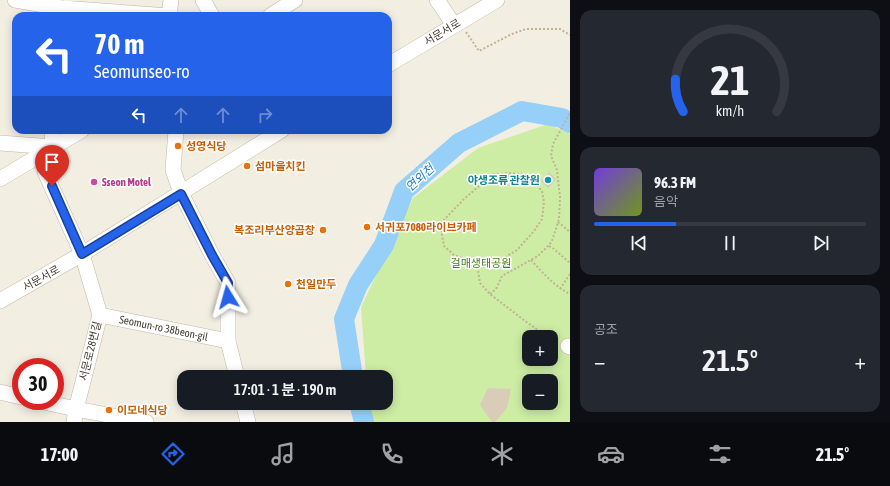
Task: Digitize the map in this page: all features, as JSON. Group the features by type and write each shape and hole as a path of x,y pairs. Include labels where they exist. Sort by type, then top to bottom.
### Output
{"street":[{"path":"15,0 62,8 116,12"},
{"path":"170,12 171,0"},
{"path":"203,0 210,12"},
{"path":"276,12 295,0"},
{"path":"437,0 456,24"},
{"name":"서문서로","path":"392,63 497,0"},
{"path":"52,134 53,147"},
{"path":"0,179 75,134"},
{"path":"176,134 174,170 181,194 228,283 228,341 235,370"},
{"path":"181,194 276,134"},
{"path":"0,143 53,147"},
{"name":"서문로28번길","path":"53,147 45,172 82,254 100,315 75,416"},
{"name":"서문서로","path":"0,301 82,254 181,194"},
{"name":"Seomun-ro 38beon-gil","path":"100,315 228,341"},
{"path":"0,392 12,395"},
{"path":"61,410 75,416 146,422"},
{"path":"245,410 248,422"}],"path":[{"path":"456,24 479,51 512,34 526,29 560,29 570,35"},
{"path":"490,294 496,288 502,276 538,256 549,246 552,241 558,222 560,197 557,170 551,156 553,144 570,113"},
{"path":"472,262 484,265 499,261 517,250 534,231 542,219 544,202 542,191 524,174 506,173 492,175 464,199 442,224 442,235 444,246 454,255 472,262 478,270 480,283 490,294 538,330"},
{"path":"558,222 570,232"},
{"path":"549,246 570,263"},
{"path":"531,260 546,277 560,289 570,294"},
{"path":"560,289 570,274"}],"green space":[{"name":"걸매생태공원","path":"548,124 570,134 570,422 373,422 368,410 393,410 393,370 366,370 361,307 413,198 478,148"}],"building":[{"name":"야생조류 관찰원","path":"549,172 556,179 548,188 541,181"},
{"path":"488,388 511,389 507,408 495,422 492,422 480,405"}],"waterway":[{"name":"연외천","path":"352,370 344,319 358,285 384,245 404,191 459,143 522,111 562,118 570,123"},
{"name":"연외천","path":"361,410 364,422"}],"place":[{"name":"성영식당","path":"178,146"},
{"name":"섬마을치킨","path":"247,166"},
{"name":"야생조류 관찰원","path":"548,180"},
{"name":"Sseon Motel","path":"94,182"},
{"name":"서귀포7080라이브카페","path":"367,227"},
{"name":"복조리부산양곱창","path":"323,230"},
{"name":"천일만두","path":"288,284"},
{"name":"이모네식당","path":"109,410"}],"route":[{"path":"52,186 82,254 181,194 228,283 228,297"}]}
